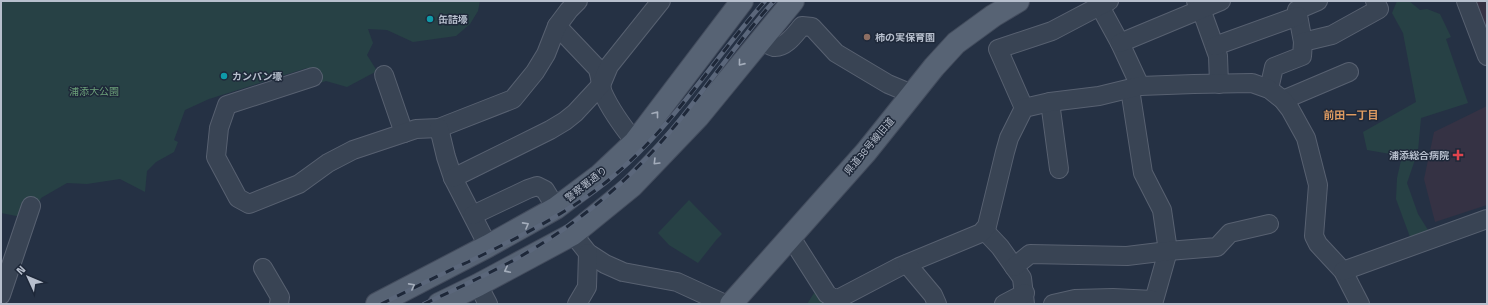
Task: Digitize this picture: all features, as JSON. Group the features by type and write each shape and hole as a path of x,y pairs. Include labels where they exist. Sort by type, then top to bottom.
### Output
{"main road":[{"name":"警察署通り","path":"377,304 488,246 556,208 600,175 634,142 742,1"},
{"path":"438,304 478,285 573,234 632,186 698,117 793,1"},
{"name":"県道38号線旧道","path":"730,304 866,152 934,67 956,43 993,16 1018,1"}],"street":[{"path":"314,76 227,105 219,128 216,157 238,198 249,204 299,184 328,163 353,150 416,129 440,128 513,98 535,72 546,54 557,26 578,1"},
{"path":"453,178 550,130 565,121 601,85 609,66 660,1"},
{"path":"1120,43 1198,5 1221,1"},
{"path":"1215,46 1318,1"},
{"path":"1302,42 1332,35 1379,9 1374,1"},
{"path":"1466,1 1487,56"},
{"path":"1024,108 998,49 1052,31 1102,3 1120,43 1135,87 1143,173 1162,210 1168,251 1153,302 1113,298 1074,299 1053,304"},
{"path":"1198,5 1218,56 1219,84"},
{"path":"1269,88 1274,67 1302,56 1302,42 1297,9"},
{"path":"557,26 597,68 600,74 601,85 604,93 616,116 634,142"},
{"path":"760,40 773,47 780,47 802,26 812,27 836,53 888,84 912,94"},
{"path":"1283,100 1348,72"},
{"path":"384,76 404,133"},
{"path":"1024,108 1050,102 1099,96 1135,87 1252,84 1269,88 1283,100 1290,109 1306,138 1318,185 1314,236 1318,244 1343,271 1360,304"},
{"path":"1050,102 1059,169"},
{"path":"790,236 827,294 836,300 907,264 981,233 987,226 1009,138 1024,108"},
{"path":"440,128 446,157 453,178 488,246"},
{"path":"473,215 537,186 545,190 556,208"},
{"path":"1,295 30,206"},
{"path":"1343,271 1487,218"},
{"path":"1014,267 1030,254 1127,256 1216,247 1230,233 1268,224"},
{"path":"984,230 1000,247 1022,278 1025,299 1004,304"},
{"path":"573,234 588,253 605,264 623,272 677,282 725,304"},
{"path":"577,304 587,287 588,253"},
{"path":"907,264 933,295 937,304"},
{"path":"263,268 280,297 279,304"},
{"path":"478,285 488,304"}],"shaded area":[{"path":"1476,1 1487,1 1487,30"},
{"name":"浦添総合病院","path":"1487,106 1487,205 1435,222 1424,179 1434,132"}],"green space":[{"name":"浦添大公園","path":"1,1 480,1 478,11 470,24 456,36 413,42 387,30 368,29 373,43 367,55 377,71 347,87 326,81 313,85 307,68 209,99 185,110 174,140 178,142 174,152 156,162 147,171 145,192 120,179 87,184 67,183 41,198 32,219 1,213"},
{"path":"1397,1 1409,1 1420,10 1427,9 1440,14 1451,37 1446,39 1468,103 1421,118 1418,151 1407,183 1418,214 1428,230 1410,237 1396,199 1397,178 1402,156 1367,150 1363,132 1416,102 1403,33 1392,13"},
{"path":"689,200 722,234 698,263 669,245 658,233"},
{"path":"814,293 832,304 807,304"}],"railway":[{"path":"381,304 532,230 592,193 610,179 665,125 765,1"},
{"path":"424,304 492,272 536,247 577,220 616,188 668,134 774,1"}],"place":[{"name":"缶詰壕","path":"430,19"},
{"name":"柿の実保育園","path":"867,37"},
{"name":"カンパン壕","path":"224,76"},
{"name":"浦添総合病院","path":"1458,155"}],"district":[{"name":"前田一丁目","path":"1351,115"}]}
